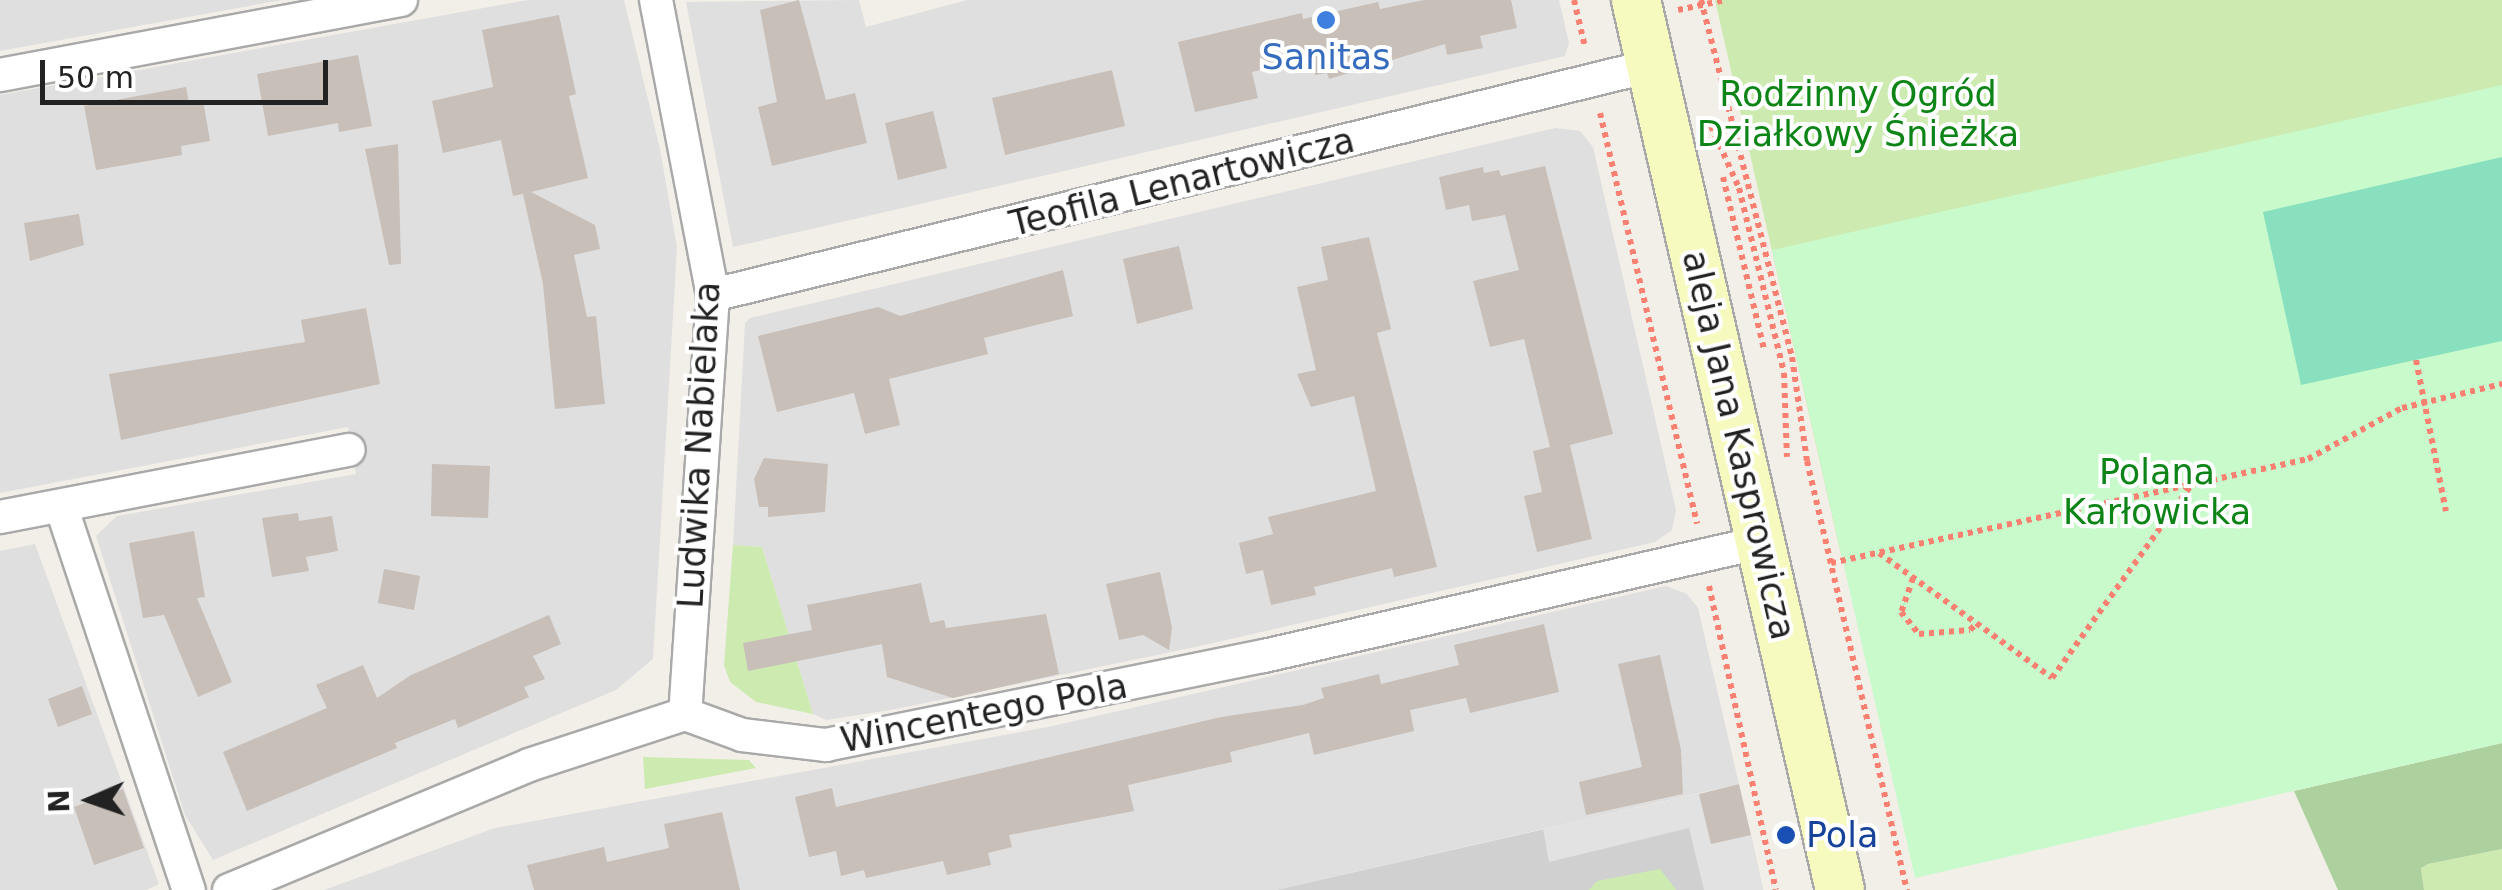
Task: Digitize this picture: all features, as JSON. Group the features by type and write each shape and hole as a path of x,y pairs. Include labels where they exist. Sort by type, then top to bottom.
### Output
{"street":[{"path":"0,75 401,0"},
{"name":"Ludwika Nabielaka","path":"656,0 713,295 685,714"},
{"name":"aleja Jana Kasprowicza","path":"1636,0 1840,890"},
{"name":"Teofila Lenartowicza","path":"713,295 1650,66"},
{"path":"0,517 349,450"},
{"path":"61,506 189,890"},
{"name":"Wincentego Pola","path":"685,714 742,734 826,745 1264,656 1762,542"},
{"path":"228,890 529,765 685,714"}],"path":[{"path":"1574,0 1590,67"},
{"path":"1684,9 1702,2 1726,0"},
{"path":"1702,2 1792,356 1807,462 1907,890"},
{"path":"1598,102 1701,540"},
{"path":"1739,188 1784,372"},
{"path":"2416,360 2446,511"},
{"path":"1831,563 2308,459 2424,402 2502,384"},
{"path":"1794,462 1807,462"},
{"path":"1878,552 2052,678 2191,485"},
{"path":"1706,572 1776,890"},
{"path":"1913,578 1901,612 1919,634 1970,630 1977,623"}],"shaded area":[{"path":"0,0 282,0 0,51"},
{"path":"528,0 624,0 660,149 677,247 653,659 616,690 213,860 185,815 96,536 117,516 356,474 348,427 0,493 0,95"},
{"path":"859,0 866,27 967,0 1559,0 1569,43 1565,56 733,247 686,2"},
{"path":"1555,128 1580,131 1593,147 1676,510 1672,530 1655,542 1200,646 896,709 826,720 813,714 762,547 733,545 745,323 750,318"},
{"path":"35,544 159,884 146,890 0,890 0,551"},
{"path":"1666,586 1687,594 1698,608 1739,784 1276,890 324,890 495,828 1048,727"},
{"path":"1699,794 1711,844 1751,835 1763,890 1276,890"},
{"path":"1699,794 1711,844 1751,835 1763,890 1704,890 1689,828 1549,862 1543,829"}],"green space":[{"name":"Rodzinny Ogród Działkowy Śnieżka","path":"1715,0 2502,0 2502,151 1841,555"},
{"name":"Polana Karłowicka","path":"2502,85 2502,743 1915,878 1772,250"},
{"path":"2502,157 2502,341 2301,385 2263,212"},
{"path":"733,545 762,547 813,714 756,702 730,682 724,665"},
{"path":"2502,743 2502,849 2428,864 2421,868 2424,890 2338,890 2294,791"},
{"path":"643,757 749,760 756,768 645,789"},
{"path":"2502,849 2502,890 2424,890 2421,868 2428,864"},
{"path":"1660,869 1676,890 1589,890 1597,881"}],"building":[{"path":"799,0 826,100 855,93 867,143 772,166 758,107 777,102 760,10"},
{"path":"1424,0 1511,0 1517,28 1480,36 1483,48 1447,55 1445,44 1329,79 1327,73 1315,75 1312,58 1252,72 1258,98 1195,112 1178,42 1302,13 1303,19 1378,2 1380,9"},
{"path":"559,15 576,94 569,96 588,178 531,192 595,225 600,249 574,255 587,317 596,316 605,404 555,409 543,284 523,194 513,196 501,140 443,153 432,101 493,87 482,30"},
{"path":"358,55 372,126 339,132 338,123 268,136 257,74"},
{"path":"1112,70 1125,126 1005,155 992,98"},
{"path":"186,87 189,103 203,100 210,141 181,146 182,155 96,170 84,106"},
{"path":"933,111 947,168 898,180 885,123"},
{"path":"398,144 401,264 389,265 365,149"},
{"path":"1545,166 1613,434 1570,445 1592,539 1537,552 1524,496 1542,492 1533,451 1550,447 1524,339 1490,347 1473,281 1519,270 1505,215 1472,221 1469,205 1446,210 1439,177 1483,167 1484,173 1499,170 1501,176"},
{"path":"79,214 84,245 30,261 24,223"},
{"path":"1369,237 1391,329 1377,333 1437,567 1394,577 1392,568 1314,587 1316,595 1271,605 1263,570 1246,574 1239,543 1273,534 1268,517 1376,491 1354,396 1311,407 1297,374 1316,370 1297,287 1328,280 1321,247"},
{"path":"1179,246 1193,309 1137,324 1123,259"},
{"path":"1063,270 1073,316 984,338 988,354 889,379 900,425 865,434 854,393 777,412 758,336 878,307 900,316"},
{"path":"366,308 380,384 121,440 109,374 305,342 301,320"},
{"path":"764,458 828,464 825,512 768,517 768,507 759,507 754,479"},
{"path":"432,464 490,466 488,518 431,516"},
{"path":"298,513 299,521 332,516 338,551 306,557 309,571 272,577 262,518"},
{"path":"194,531 205,597 197,598 232,682 198,697 164,615 143,618 129,543"},
{"path":"384,569 420,576 414,610 378,603"},
{"path":"1160,572 1172,628 1169,650 1143,635 1119,640 1106,584"},
{"path":"921,583 930,623 944,620 946,628 1046,614 1059,674 953,698 887,677 882,644 748,671 743,643 812,630 807,605"},
{"path":"549,615 561,644 533,656 545,679 524,687 529,697 458,728 455,719 395,743 397,748 247,811 223,752 327,708 316,685 363,665 377,698 411,675"},
{"path":"1544,624 1559,692 1470,713 1466,698 1410,710 1414,731 1314,755 1309,733 1230,752 1232,762 1128,785 1134,811 1009,835 1012,847 988,853 991,865 947,875 943,861 866,878 864,870 841,876 836,851 809,857 795,797 832,788 836,807 1221,717 1303,705 1324,698 1321,688 1379,674 1381,684 1459,665 1454,645"},
{"path":"1660,655 1681,750 1683,794 1586,815 1579,782 1642,767 1618,664"},
{"path":"82,686 92,714 58,727 48,699"},
{"path":"1739,784 1751,835 1711,844 1699,794"},
{"path":"123,789 144,848 94,865 74,807"},
{"path":"722,812 740,890 534,890 527,865 604,847 607,862 669,848 664,824"}],"place":[{"name":"Sanitas","path":"1326,20"},
{"name":"Pola","path":"1786,835"}]}
